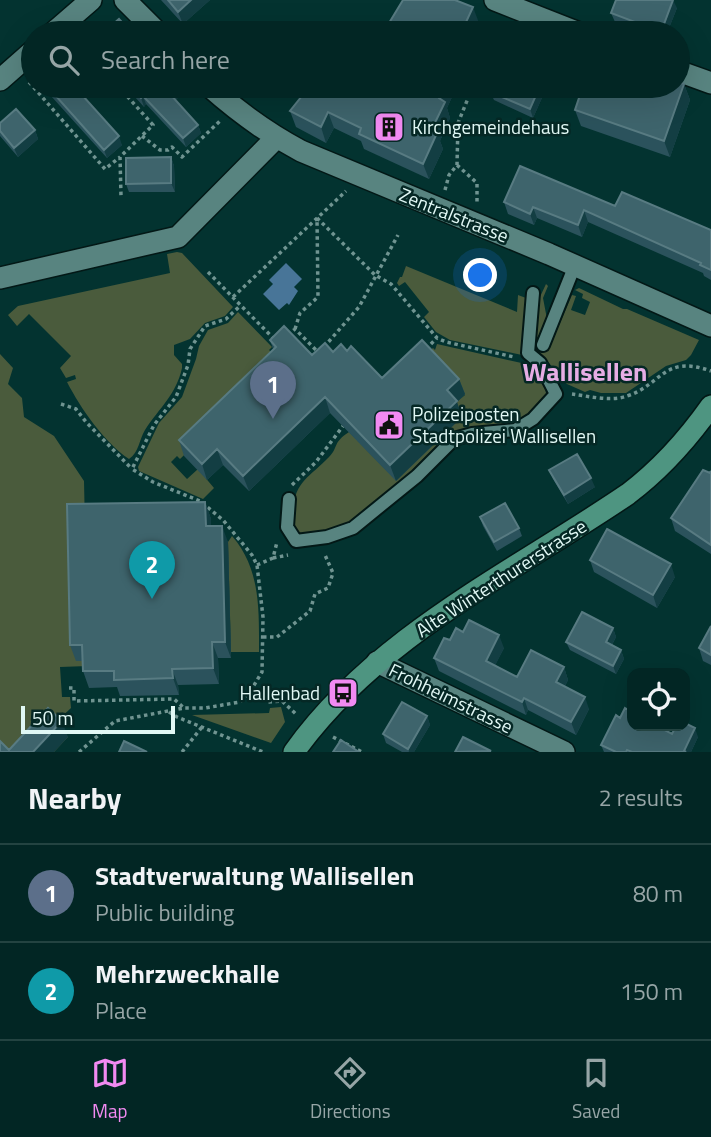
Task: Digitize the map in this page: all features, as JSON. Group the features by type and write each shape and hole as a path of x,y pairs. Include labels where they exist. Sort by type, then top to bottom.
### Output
{"main road":[{"name":"Alte Winterthurerstrasse","path":"294,752 312,726 377,662 458,602 637,488 684,443 711,406"}],"street":[{"path":"67,21 92,0"},
{"path":"125,0 146,21"},
{"path":"495,0 548,21"},
{"path":"0,80 21,62"},
{"path":"690,75 711,83"},
{"name":"Zentralstrasse","path":"223,98 276,138 301,151 575,265 711,326"},
{"path":"0,278 178,237 276,138"},
{"name":"Frohheimstrasse","path":"377,662 564,752"}],"lane":[{"path":"543,345 575,265"},
{"path":"289,499 287,527 296,541 327,537 352,528 416,476 454,439 472,434 515,430 533,419 556,394 540,363 528,353 533,293"}],"path":[{"path":"43,98 106,169 153,125 129,98"},
{"path":"443,199 449,175 457,165 458,122 468,98"},
{"path":"142,136 160,150 172,147 182,157 224,118"},
{"path":"120,157 121,196"},
{"path":"457,165 477,183 477,213"},
{"path":"233,297 346,191"},
{"path":"317,218 376,275 391,284 437,338 540,363"},
{"path":"287,336 295,329 300,313 318,297 317,218"},
{"path":"295,329 319,353 359,307 398,235"},
{"path":"208,272 279,344"},
{"path":"132,469 154,425 176,397 188,365 190,349 205,326 226,319 241,305"},
{"path":"420,355 437,338"},
{"path":"564,386 572,394 623,398 667,370 691,366 711,370"},
{"path":"61,404 76,409 132,469 153,482 200,500 223,520 257,565 263,637 262,672 250,692 240,702 205,708 184,708 115,721 79,752"},
{"path":"263,637 277,637 310,611 315,594 328,588 332,573 321,547"},
{"path":"273,558 297,552"},
{"path":"69,688 74,688 74,701 174,699 184,708"},
{"path":"250,692 268,702 282,701 296,714"},
{"path":"169,712 263,752"},
{"path":"182,752 202,727"},
{"path":"331,736 362,752"}],"green space":[{"path":"182,253 233,307 225,316 205,323 190,339 174,345 174,355 182,364 179,377 172,393 145,430 137,449 129,459 102,434 86,414 67,382 76,379 75,375 66,378 60,368 71,356 29,314 17,326 8,315 18,306 170,273 167,254"},
{"path":"406,266 517,312 518,295 534,301 539,299 546,284 548,286 543,298 547,319 534,345 548,351 572,295 576,296 571,310 585,315 590,302 575,290 579,288 699,340 686,360 666,366 626,393 590,390 585,392 567,384 549,363 450,340 436,332 424,317 429,312 405,282 399,286 397,283"},
{"path":"238,312 272,347 269,350 282,362 180,459 177,456 171,462 187,479 198,469 214,488 203,499 139,471 138,467 159,423 182,397 199,346 208,330 228,323"},
{"path":"437,344 535,366 545,382 544,400 529,416 512,424 460,432 349,526 305,536 298,533 293,526 293,519 299,488 332,454 344,436 349,432 396,480 452,406 465,395 426,354 433,348 435,350"},
{"path":"0,354 13,368 8,384 22,398 24,417 54,436 84,481 88,666 60,667 62,697 70,697 71,708 54,724 68,737 54,752 0,752"},
{"path":"232,536 253,576 258,606 259,652 231,652 228,542"},
{"path":"281,707 285,722 271,743 192,715 269,713 270,708"}],"water":[{"path":"286,263 302,279 294,287 298,291 289,305 287,303 279,310 263,294 273,284 269,280"}],"building":[{"path":"168,0 191,0 178,12"},
{"path":"403,0 455,0 473,7 467,21 390,21"},
{"path":"616,0 673,0 665,21 632,21 611,13"},
{"path":"58,98 85,98 119,136 104,150"},
{"path":"145,98 174,98 198,125 183,138"},
{"path":"300,98 439,98 445,102 431,131 437,133 423,164 359,134 361,128 328,112 321,127 290,111"},
{"path":"504,98 535,98 530,109"},
{"path":"579,98 679,98 664,141 575,110"},
{"path":"16,109 35,130 14,148 0,131 0,123"},
{"path":"171,157 171,183 126,184 126,158"},
{"path":"520,166 615,206 622,192 711,230 711,270 584,210 578,225 533,207 530,214 504,202"},
{"path":"284,326 312,355 325,343 333,352 341,344 347,351 351,346 382,378 422,340 459,379 447,390 457,401 390,465 325,397 243,476 217,449 202,464 179,440 276,347 270,340"},
{"path":"577,454 591,478 564,495 549,470"},
{"path":"703,470 710,473 711,471 711,545 671,518"},
{"path":"205,502 206,526 222,526 225,642 212,642 213,668 172,669 173,678 114,680 114,671 83,671 82,645 70,645 67,504"},
{"path":"505,503 519,528 494,542 480,517"},
{"path":"607,529 671,564 653,595 590,560"},
{"path":"582,612 613,628 606,642 621,650 613,666 566,642"},
{"path":"469,620 499,635 486,661 517,677 531,650 564,667 556,682 585,697 571,722 524,698 522,702 434,658 444,638 450,640 456,628 463,632"},
{"path":"711,626 711,655 699,648"},
{"path":"402,702 427,716 408,749 383,734"},
{"path":"48,708 62,721 33,752 0,752 0,741 9,750"},
{"path":"625,708 627,709 627,731 666,731 672,734 674,731 690,731 690,726 695,728 684,751 686,752 616,752 601,745 616,715 620,718"},
{"path":"463,737 491,751 455,752"},
{"path":"341,740 359,752 333,752"},
{"path":"124,741 147,752 119,752"}],"place":[{"name":"Kirchgemeindehaus","path":"389,127"},
{"name":"Stadtverwaltung Wallisellen","path":"273,419"},
{"name":"Polizeiposten Stadtpolizei Wallisellen","path":"389,425"},
{"name":"Mehrzweckhalle","path":"152,599"},
{"name":"Hallenbad","path":"343,693"}],"district":[{"name":"Wallisellen","path":"585,372"}]}
